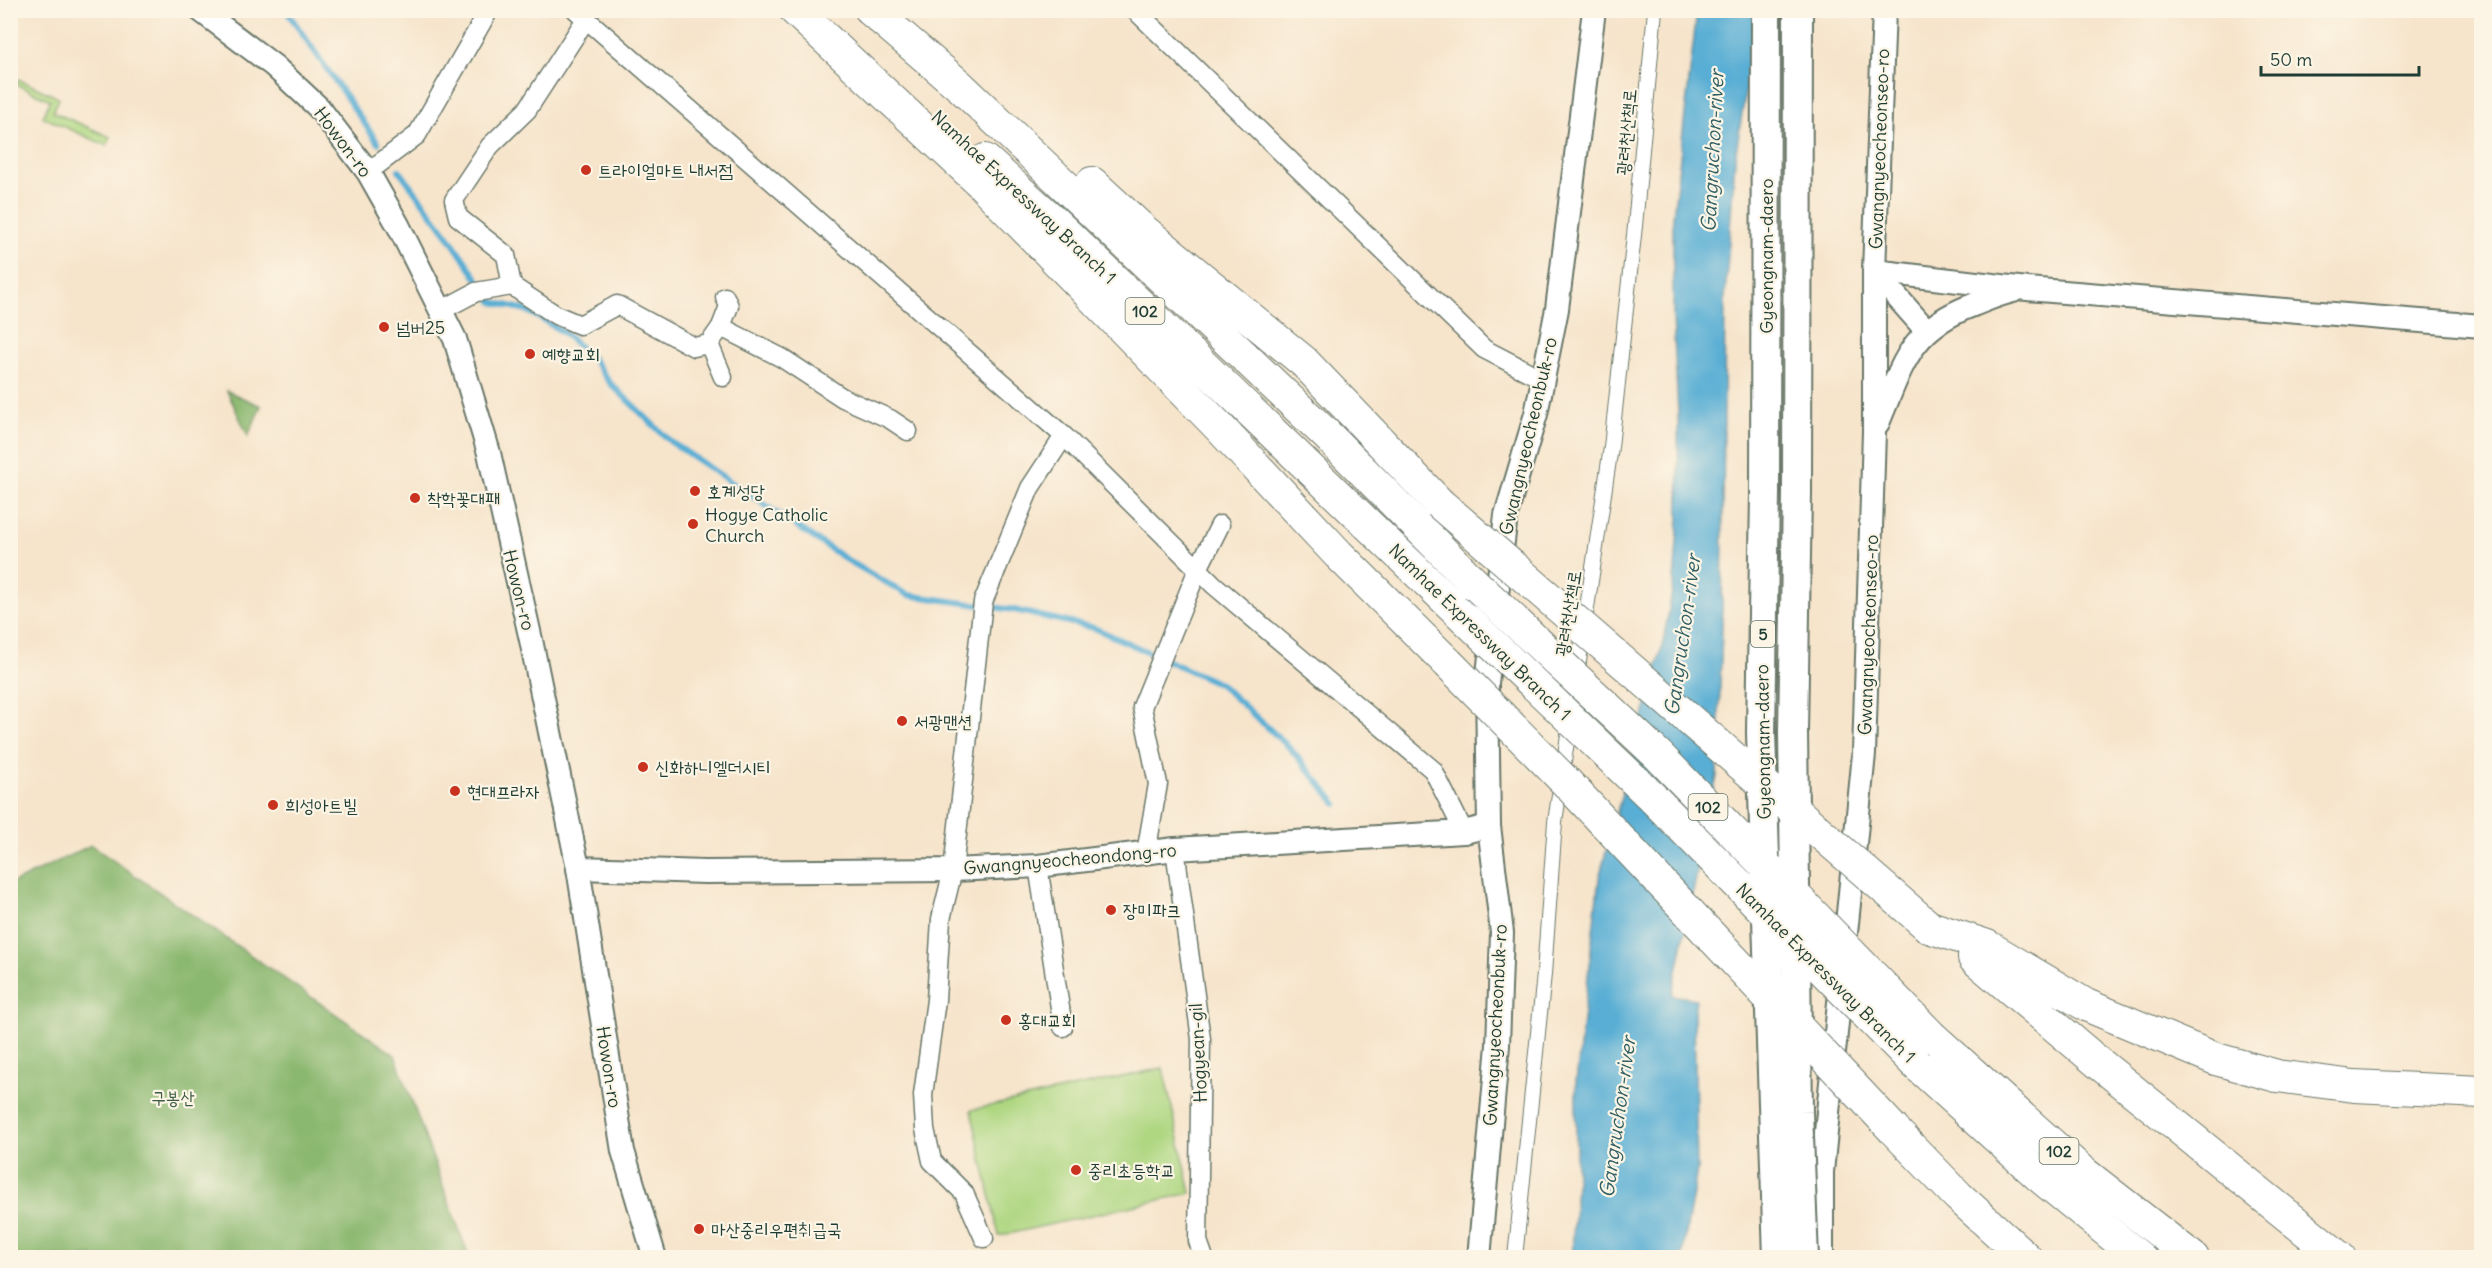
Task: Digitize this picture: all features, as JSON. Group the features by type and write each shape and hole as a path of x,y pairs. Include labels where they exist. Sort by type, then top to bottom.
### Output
{"highway":[{"path":"795,10 982,184 1219,427 1338,555 1567,783 1958,1196 2026,1257"},
{"name":"Namhae Expressway Branch 1","path":"816,10 1051,219 1635,781 1917,1065 2038,1175 2140,1257"},
{"name":"Namhae Expressway Branch 1","path":"871,10 961,87 1330,438 1476,585 1658,755 1932,1037 2080,1170 2193,1257"},
{"path":"900,10 979,78 1144,231 1304,362 1439,503 1929,927 1991,970 2100,1064 2340,1257"},
{"name":"Gyeongnam-daero","path":"1766,10 1766,494 1761,733 1778,1257"},
{"name":"Gyeongnam-daero","path":"1798,10 1797,494 1792,732 1798,1100 1804,1257"},
{"path":"1929,927 1987,946 2085,1005 2216,1059 2277,1076 2354,1086 2481,1092"},
{"path":"1958,1196 2008,1257"}],"street":[{"name":"Howon-ro","path":"200,10 274,66 320,108 368,172 399,225 455,339 489,453 578,868 623,1151 655,1257"},
{"path":"368,172 417,135 489,10"},
{"path":"1136,10 1484,349 1544,380"},
{"name":"Gwangnyeocheonbuk-ro","path":"1479,1257 1498,1045 1502,933 1489,826 1487,683 1506,515 1544,380 1557,309 1594,10"},
{"name":"광려천산책로","path":"1515,1257 1544,974 1555,822 1611,447 1635,226 1654,10"},
{"name":"Gwangnyeocheonseo-ro","path":"1822,1257 1822,1172 1864,754 1874,432 1874,271 1884,10"},
{"path":"512,286 506,255 458,218 454,200 490,146 527,110 581,15 1064,436 1198,569 1433,770 1464,832"},
{"path":"1874,271 2027,289 2481,326"},
{"path":"1874,271 1926,330"},
{"path":"442,310 476,292 512,286 556,315 580,325 617,305 694,346 709,344 721,327 729,306 724,297"},
{"path":"1874,432 1905,357 1926,330 1965,308 2005,293 2027,289"},
{"path":"721,327 782,358 843,398 890,419 908,431"},
{"path":"709,344 723,377"},
{"path":"984,1238 964,1193 932,1161 925,1129 923,1095 936,1000 941,919 953,870 983,602 1030,488 1064,436"},
{"path":"1146,853 1158,784 1142,707 1198,569 1220,525"},
{"name":"Gwangnyeocheondong-ro","path":"578,868 705,872 953,870 1038,866 1175,849 1464,832 1489,826"},
{"name":"Hogyean-gil","path":"1175,849 1201,1039 1198,1241 1204,1257"},
{"path":"1038,866 1063,1027"}],"green space":[{"path":"11,76 59,98 53,112 110,137 107,146 43,117 50,100 11,82"},
{"path":"227,391 261,406 248,436"},
{"name":"구봉산","path":"91,845 395,1055 469,1257 11,1257 11,884"},
{"path":"1163,1068 1191,1193 999,1236 971,1110"}],"water":[{"name":"Gangruchon-river","path":"1697,11 1758,11 1735,159 1725,297 1722,630 1717,776 1672,995 1696,999 1694,1014 1697,1170 1682,1257 1572,1258 1576,1182 1576,1082 1599,878 1663,643 1674,581 1679,518 1678,413 1673,317 1673,217"}],"waterway":[{"path":"286,10 378,143"},
{"path":"399,170 449,237 493,302 526,310 563,332 592,358 610,383 671,442 847,560 908,595 1014,610 1094,628 1220,684 1289,747 1337,804"}],"place":[{"name":"트라이얼마트 내서점","path":"586,170"},
{"name":"넘버25","path":"384,327"},
{"name":"예향교회","path":"530,354"},
{"name":"호계성당","path":"695,491"},
{"name":"착학꽃대패","path":"415,498"},
{"name":"Hogye Catholic Church","path":"693,524"},
{"name":"서광맨션","path":"902,721"},
{"name":"신화하니엘더시티","path":"643,767"},
{"name":"현대프라자","path":"455,791"},
{"name":"희성아트빌","path":"273,805"},
{"name":"장미파크","path":"1111,910"},
{"name":"홍대교회","path":"1006,1020"},
{"name":"중리초등학교","path":"1076,1170"},
{"name":"마산중리우편취급국","path":"699,1229"}]}
